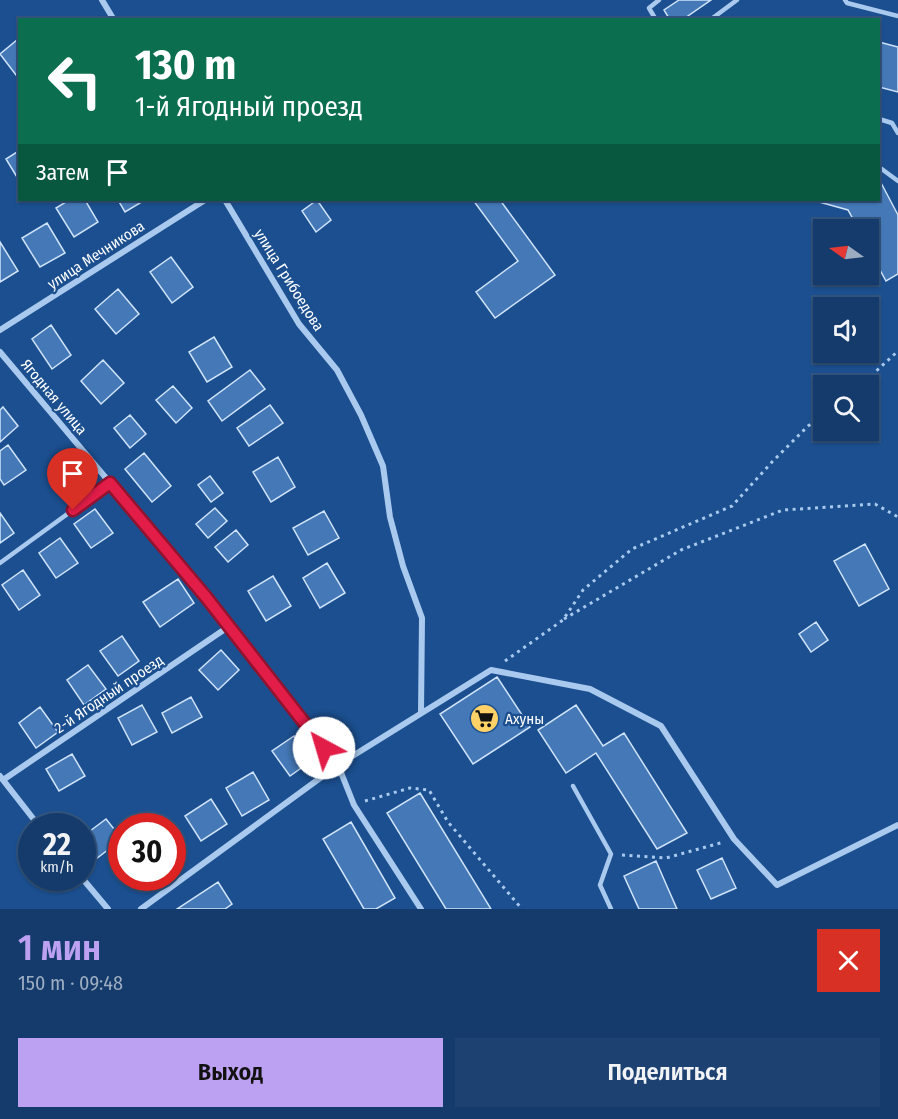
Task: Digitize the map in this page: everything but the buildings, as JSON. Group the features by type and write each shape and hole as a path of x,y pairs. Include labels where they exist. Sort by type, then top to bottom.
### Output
{"street":[{"path":"102,0 113,18"},
{"name":"улица Мечникова","path":"0,330 203,201"},
{"name":"улица Грибоедова","path":"226,201 299,324 337,370 361,415 383,466 390,517 403,566 422,618 421,713"},
{"name":"Ягодная улица","path":"0,352 228,627 338,765 354,805 421,909"},
{"name":"2-й Ягодный проезд","path":"2,778 228,627"},
{"path":"141,909 338,765 491,670 590,688 661,726 734,839 777,885 898,825"},
{"path":"2,778 29,813"},
{"path":"93,891 108,909"}],"lane":[{"path":"655,18 649,8 659,0"},
{"path":"713,18 736,0"},
{"path":"845,0 847,3 898,16"},
{"path":"880,119 892,123 898,133"},
{"path":"880,168 898,181"},
{"path":"0,563 110,483"},
{"path":"573,786 611,854 600,885 611,909"}],"path":[{"path":"872,375 898,351"},
{"path":"563,620 583,590 632,549 732,506 772,462 813,423"},
{"path":"491,670 563,620 681,550 783,510 875,504 898,517"},
{"path":"354,805 394,791 410,788 429,790 448,822 522,909"},
{"path":"611,854 666,858 734,839"}],"place":[{"name":"Ахуны","path":"484,719"}],"route":[{"path":"73,510 110,483 206,597 324,748"}]}
